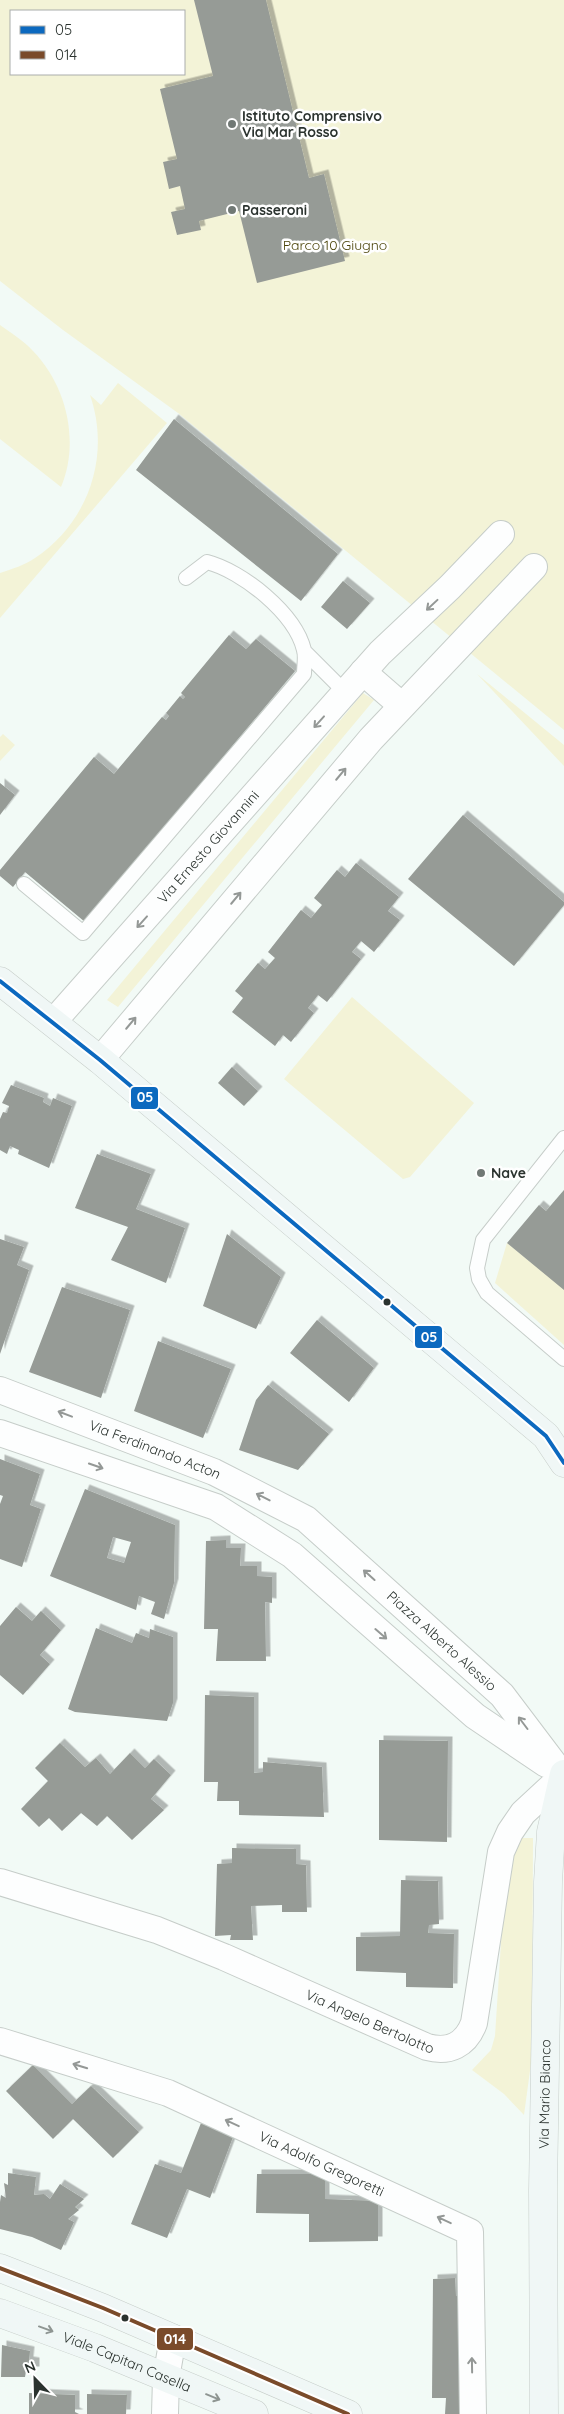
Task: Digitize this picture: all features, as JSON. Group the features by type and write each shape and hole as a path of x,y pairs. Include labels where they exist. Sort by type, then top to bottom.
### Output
{"street":[{"name":"Via Ernesto Giovannini","path":"53,1022 363,672 501,534"},
{"path":"100,1060 401,705 534,567"},
{"path":"363,672 401,705"},
{"path":"0,981 100,1060 555,1440 564,1463"},
{"name":"Via Ferdinando Acton","path":"0,1390 214,1472 306,1519"},
{"path":"0,1433 216,1507 292,1555 475,1716 564,1776"},
{"name":"Piazza Alberto Alessio","path":"306,1519 502,1695 564,1776"},
{"name":"Via Angelo Bertolotto","path":"0,1882 157,1930 224,1957 427,2047 444,2050 454,2048 465,2040 474,2023 494,1883 505,1842 529,1806 564,1776"},
{"name":"Via Mario Bianco","path":"544,2414 543,2190 550,1848 564,1776"},
{"name":"Via Adolfo Gregoretti","path":"0,2041 168,2093 470,2232 473,2414"},
{"path":"0,2268 173,2338 348,2414"},
{"name":"Viale Capitan Casella","path":"0,2313 87,2344 254,2414"},
{"path":"165,2414 166,2378 173,2338"}],"lane":[{"path":"186,578 207,562 224,567 276,605 294,628 304,651 345,692"},
{"path":"24,884 83,933 304,674 304,651"},
{"path":"564,1138 483,1240 477,1268 479,1279 487,1293 564,1360"}],"green space":[{"name":"Parco 10 Giugno","path":"0,0 564,0 564,730 178,413 63,330 0,281"},
{"path":"0,325 22,340 45,365 62,398 67,415 69,452 67,470 61,487 0,439"},
{"path":"118,383 167,423 0,618 0,573 18,567 35,558 54,543 69,526 82,506 91,486 98,441 96,418 90,395 101,405"},
{"path":"477,674 564,745 564,766"},
{"path":"363,693 374,700 118,1007 107,1000"},
{"path":"3,734 15,745 0,761 0,737"},
{"path":"352,997 474,1103 410,1177 403,1179 284,1079"},
{"path":"507,1243 564,1289 564,1345 495,1283"},
{"path":"512,1838 533,1838 532,2056 524,2115 504,2094 472,2070 491,2050 495,2036 504,1896"}],"building":[{"name":"Istituto Comprensivo Via Mar Rosso","path":"194,0 266,0 309,178 324,174 345,261 257,283 239,211 199,221 201,230 177,235 171,212 185,209 180,186 169,189 163,162 177,159 160,89 213,76"},
{"path":"174,419 338,554 301,601 136,470"},
{"path":"343,581 370,603 347,629 321,607"},
{"path":"229,635 246,649 256,639 295,671 85,922 25,872 13,887 0,876 0,870 94,757 114,774 162,717 166,720 169,716 166,713 180,696 183,699 185,697 181,693"},
{"path":"0,783 15,795 0,815"},
{"path":"463,815 564,902 564,905 514,966 408,879"},
{"path":"356,863 399,897 388,911 400,920 374,952 361,941 352,952 361,959 327,1002 318,995 308,1008 314,1013 291,1042 283,1035 275,1046 232,1012 243,998 235,991 258,963 265,969 275,958 268,952 301,910 311,918 322,905 314,898 337,870 345,877"},
{"path":"232,1067 258,1091 244,1106 218,1083"},
{"path":"11,1085 44,1098 43,1102 50,1106 53,1098 72,1106 49,1168 18,1154 19,1150 10,1146 7,1154 0,1150 0,1119 3,1112 7,1113 9,1106 2,1103"},
{"path":"97,1154 151,1174 136,1209 185,1228 166,1283 111,1260 128,1227 75,1208"},
{"path":"564,1190 564,1290 507,1243 539,1205 546,1211"},
{"path":"227,1234 281,1277 256,1329 203,1306"},
{"path":"0,1239 24,1247 17,1265 29,1270 0,1354"},
{"path":"62,1287 130,1310 101,1398 29,1372"},
{"path":"317,1320 374,1368 349,1402 290,1353"},
{"path":"158,1341 231,1369 203,1438 134,1411"},
{"path":"268,1385 329,1434 298,1470 239,1450 256,1400"},
{"path":"0,1459 40,1474 30,1505 41,1509 22,1567 0,1559 0,1504 3,1496 0,1495"},
{"path":"85,1489 175,1525 174,1583 164,1619 151,1614 155,1602 139,1596 136,1610 50,1576","holes":["113,1537 131,1542 124,1563 107,1558"]},
{"path":"226,1540 226,1548 241,1548 240,1566 257,1566 257,1576 272,1577 272,1603 265,1602 266,1661 216,1661 218,1629 204,1629 206,1541"},
{"path":"16,1607 32,1621 41,1611 61,1630 40,1655 50,1664 23,1695 0,1675 0,1626"},
{"path":"96,1628 132,1643 136,1633 149,1638 150,1629 173,1637 173,1703 167,1721 75,1712 68,1709"},
{"path":"205,1695 254,1697 254,1773 263,1772 263,1762 322,1767 324,1817 239,1815 239,1801 217,1801 218,1782 204,1782"},
{"path":"379,1740 448,1741 447,1842 379,1840"},
{"path":"60,1743 85,1767 96,1758 110,1774 130,1753 145,1768 154,1759 171,1775 151,1799 164,1810 132,1840 107,1816 97,1826 81,1813 62,1831 49,1818 39,1827 21,1809 48,1781 35,1768"},
{"path":"232,1848 296,1849 296,1864 306,1865 307,1912 282,1912 282,1905 251,1906 253,1940 230,1940 231,1935 215,1936 217,1864 232,1863"},
{"path":"401,1880 438,1881 439,1924 429,1925 428,1933 454,1934 453,1988 406,1987 406,1973 356,1971 356,1937 400,1936"},
{"path":"33,2065 72,2104 91,2086 139,2132 113,2158 73,2119 53,2139 6,2091"},
{"path":"201,2123 233,2137 210,2198 187,2189 167,2238 131,2224 155,2164 181,2173"},
{"path":"8,2173 36,2177 34,2195 44,2194 50,2199 60,2184 84,2199 75,2207 79,2210 68,2219 74,2222 61,2250 32,2237 0,2229 1,2195 6,2198 4,2183 8,2185"},
{"path":"257,2174 325,2174 325,2199 378,2201 378,2241 309,2242 309,2214 256,2213"},
{"path":"455,2278 456,2296 468,2297 467,2414 445,2414 446,2398 432,2398 433,2279"},
{"path":"2,2345 30,2351 29,2361 35,2362 35,2371 26,2371 25,2377 1,2377"},
{"path":"29,2393 75,2395 75,2412 79,2414 29,2414"},
{"path":"87,2394 127,2395 126,2414 87,2414"}],"transit line":[{"name":"05","path":"0,981 100,1060 546,1436 564,1463"},
{"name":"014","path":"0,2268 103,2308 348,2414"}],"place":[{"name":"Istituto Comprensivo Via Mar Rosso","path":"232,124"},
{"name":"Passeroni","path":"232,210"},
{"name":"Nave","path":"481,1173"}]}
